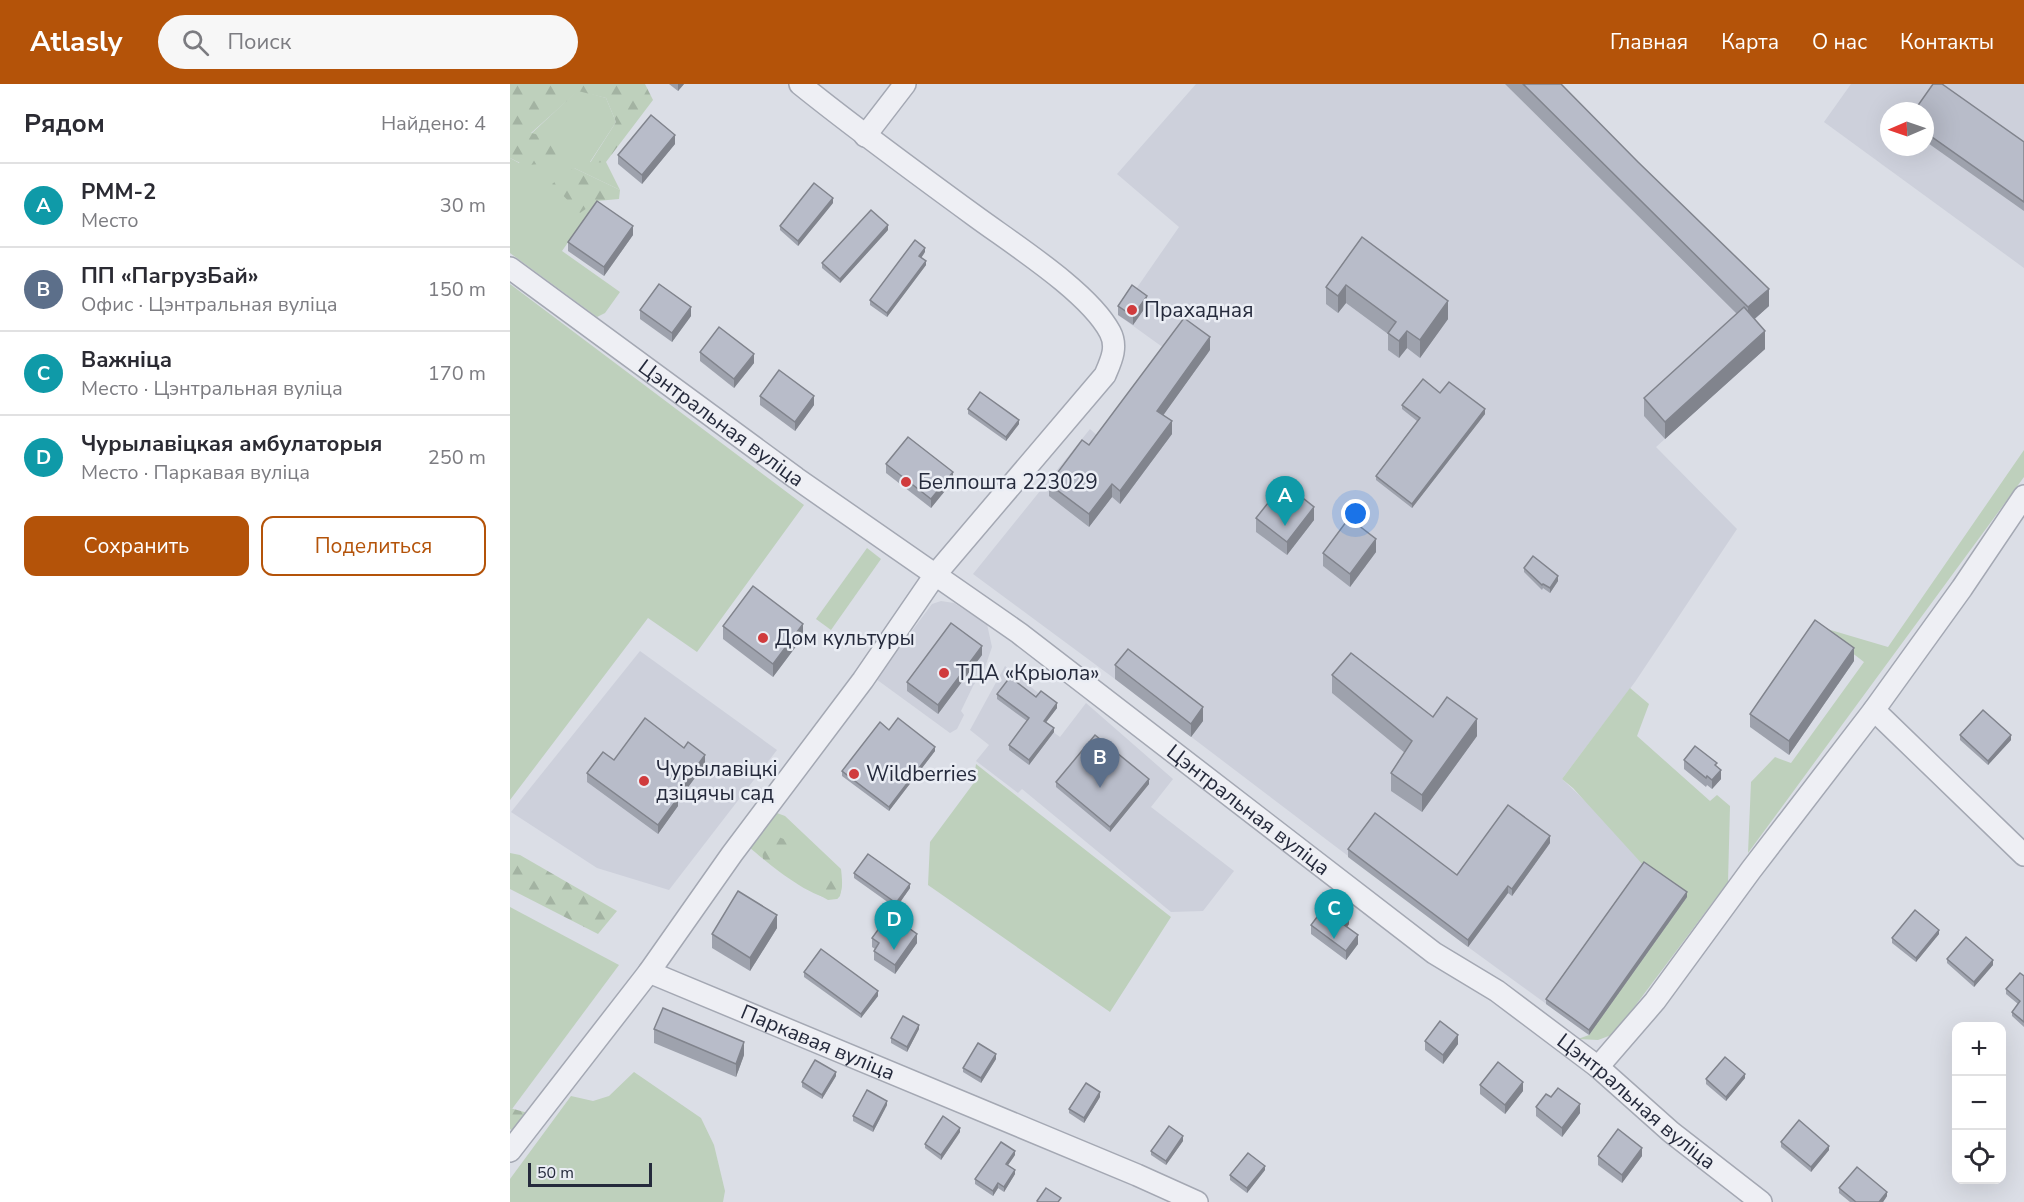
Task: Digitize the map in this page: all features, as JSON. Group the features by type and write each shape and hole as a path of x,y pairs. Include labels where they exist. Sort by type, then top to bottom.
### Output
{"street":[{"path":"510,1151 649,972 732,854 863,680 934,575 1105,375 1114,354 1111,334 1097,313 1058,277 865,136 800,84"},
{"path":"865,136 905,84"},
{"name":"Цэнтральная вуліца","path":"510,268 796,478 1019,633 1434,953 1497,991 1598,1067 1671,1132 1761,1202"},
{"path":"1598,1067 1655,1001 1751,870 1874,710 1962,588 2024,496"},
{"path":"1874,710 2024,855"},
{"name":"Паркавая вуліца","path":"649,972 1197,1202"}],"shaded area":[{"path":"1196,84 1543,84 1638,180 1769,306 1746,327 1765,349 1656,447 1737,529 1635,682 1562,779 1687,897 1589,1035 1468,947 973,574 1090,429 1101,439 1168,351 1118,315 1179,227 1117,174"},
{"path":"1851,84 2024,84 2024,268 1824,122"},
{"path":"941,601 954,603 987,624 992,647 984,670 961,711 964,715 957,729 950,733 876,679 932,604"},
{"name":"Чурылавіцкі дзіцячы сад","path":"640,651 777,750 669,890 597,868 511,812"},
{"path":"1005,666 1057,708 1044,725 1060,737 1086,703 1173,779 1151,807 1234,871 1203,911 1171,912 1022,789 1018,793 976,761 989,745 970,730"}],"green space":[{"path":"510,84 645,84 653,100 606,162 590,163 616,122 606,98 578,91 531,133 561,140 555,157 538,164 528,164 510,158"},
{"path":"578,90 606,98 616,122 590,162 606,162 620,190 574,168 597,201 562,251 620,292 605,313 597,317 510,253 510,158 519,163 531,134"},
{"path":"574,168 620,190 619,199 597,201 580,213 552,184"},
{"path":"510,284 804,505 697,652 648,618 510,800"},
{"path":"2024,450 2024,477 1748,853 1751,782 1775,757 1791,763 1864,662 1817,626 1888,647"},
{"path":"867,548 881,559 831,630 816,619"},
{"path":"1630,688 1649,704 1637,736 1710,801 1717,795 1730,806 1728,882 1614,1034 1598,1040 1578,1039 1589,1035 1644,866 1573,788 1562,779"},
{"path":"976,764 1171,917 1110,1012 928,885 930,842 973,784"},
{"path":"777,813 785,816 841,869 842,889 837,899 827,898 804,888 750,848"},
{"path":"776,836 789,841 788,858 779,866 763,859 762,848"},
{"path":"510,853 520,855 617,911 598,934 510,889"},
{"path":"824,878 837,880 842,884 840,896 837,899 828,900 812,891"},
{"path":"510,907 619,965 512,1109 510,1108"},
{"path":"634,1072 701,1118 714,1145 725,1191 723,1202 510,1202 510,1179 571,1096 593,1101 609,1096"},
{"path":"510,1108 528,1113 513,1131 510,1129"}],"building":[{"path":"1523,84 1561,84 1769,289 1748,307"},
{"path":"1933,84 1942,84 2024,142 2024,202 1934,138 1934,102 1920,102"},
{"path":"651,115 675,135 642,175 618,155"},
{"path":"814,183 833,198 798,241 780,226"},
{"path":"597,201 633,226 604,267 568,242"},
{"path":"871,210 888,225 840,279 822,263"},
{"path":"1362,237 1448,301 1420,340 1407,331 1399,341 1388,333 1396,322 1346,285 1338,296 1326,287"},
{"path":"915,240 925,248 919,256 926,261 887,313 870,300"},
{"path":"659,284 691,307 672,333 640,310"},
{"path":"1132,285 1147,296 1133,316 1118,306"},
{"path":"1744,307 1765,331 1665,422 1644,398"},
{"path":"1184,318 1210,337 1157,411 1172,421 1120,491 1112,484 1089,514 1049,484 1082,440 1089,445"},
{"path":"719,327 754,354 734,379 700,352"},
{"path":"779,370 814,396 795,422 760,396"},
{"path":"1423,379 1440,393 1449,382 1485,409 1412,504 1376,476 1420,418 1402,405"},
{"path":"980,392 1019,420 1006,437 968,409"},
{"path":"908,437 953,472 931,499 886,464"},
{"path":"1284,483 1314,507 1287,542 1256,518"},
{"path":"1349,518 1376,539 1350,574 1323,553"},
{"path":"1533,556 1558,576 1550,588 1542,585 1524,568"},
{"name":"Дом культуры","path":"753,586 803,624 773,664 723,626"},
{"path":"1815,620 1854,648 1789,741 1750,714"},
{"name":"ТДА «Крыола»","path":"951,623 982,646 938,705 907,682"},
{"path":"1128,649 1203,707 1191,724 1115,665"},
{"path":"1351,653 1433,717 1447,697 1477,719 1422,795 1391,773 1412,741 1332,675"},
{"path":"1010,677 1036,697 1041,691 1057,703 1044,721 1054,728 1029,760 1009,745 1029,718 997,694"},
{"path":"1983,710 2011,735 1988,761 1960,735"},
{"path":"645,718 684,748 688,742 705,755 675,796 678,798 658,825 587,773 603,752 614,760"},
{"path":"898,718 935,747 889,807 842,771 880,722 889,730"},
{"path":"1095,735 1149,779 1110,827 1056,782"},
{"path":"1695,746 1717,763 1715,765 1721,770 1712,780 1707,776 1706,778 1684,760"},
{"path":"1508,805 1550,836 1512,889 1508,886 1468,940 1348,849 1375,813 1457,875"},
{"path":"868,854 910,884 896,903 854,873"},
{"path":"1644,862 1687,892 1589,1030 1546,999"},
{"path":"738,891 777,915 750,958 712,934"},
{"path":"1337,906 1349,915 1343,924 1358,935 1346,951 1311,925 1323,909 1330,914"},
{"path":"1915,910 1939,930 1916,958 1892,938"},
{"path":"896,919 917,934 895,965 874,951 879,943 872,938 880,927 887,932"},
{"path":"1966,937 1993,960 1974,982 1947,959"},
{"path":"821,949 878,991 861,1014 804,972"},
{"path":"2020,973 2024,976 2024,1022 2012,1012 2020,1001 2006,989"},
{"path":"663,1008 744,1042 736,1064 654,1029"},
{"path":"903,1016 919,1025 907,1047 891,1038"},
{"path":"1440,1021 1458,1035 1443,1055 1425,1041"},
{"path":"978,1043 996,1054 981,1078 963,1068"},
{"path":"1725,1057 1745,1074 1726,1097 1706,1079"},
{"path":"815,1060 836,1072 822,1095 802,1082"},
{"path":"1498,1062 1523,1082 1505,1105 1480,1085"},
{"path":"1086,1083 1100,1092 1084,1118 1069,1109"},
{"path":"1558,1088 1580,1104 1562,1128 1536,1107 1546,1094 1551,1097"},
{"path":"867,1090 887,1101 873,1127 853,1116"},
{"path":"943,1116 960,1128 941,1155 925,1144"},
{"path":"1799,1120 1829,1146 1811,1167 1781,1142"},
{"path":"1169,1126 1183,1136 1166,1161 1151,1151"},
{"path":"1618,1129 1642,1148 1622,1175 1598,1156"},
{"path":"1001,1142 1015,1151 1006,1164 1015,1170 1004,1187 998,1183 993,1191 975,1179"},
{"path":"1248,1153 1265,1166 1247,1188 1230,1175"},
{"path":"1857,1167 1887,1192 1879,1202 1856,1202 1839,1188"},
{"path":"1046,1188 1061,1198 1058,1202 1037,1201"}],"place":[{"name":"Прахадная","path":"1132,310"},
{"name":"Белпошта 223029","path":"906,482"},
{"name":"РММ-2","path":"1285,526"},
{"name":"Дом культуры","path":"763,638"},
{"name":"ТДА «Крыола»","path":"944,673"},
{"name":"Wildberries","path":"854,774"},
{"name":"Чурылавіцкі дзіцячы сад","path":"644,781"},
{"name":"ПП «ПагрузБай»","path":"1100,788"},
{"name":"Важніца","path":"1334,939"},
{"name":"Чурылавіцкая амбулаторыя","path":"894,950"}]}
